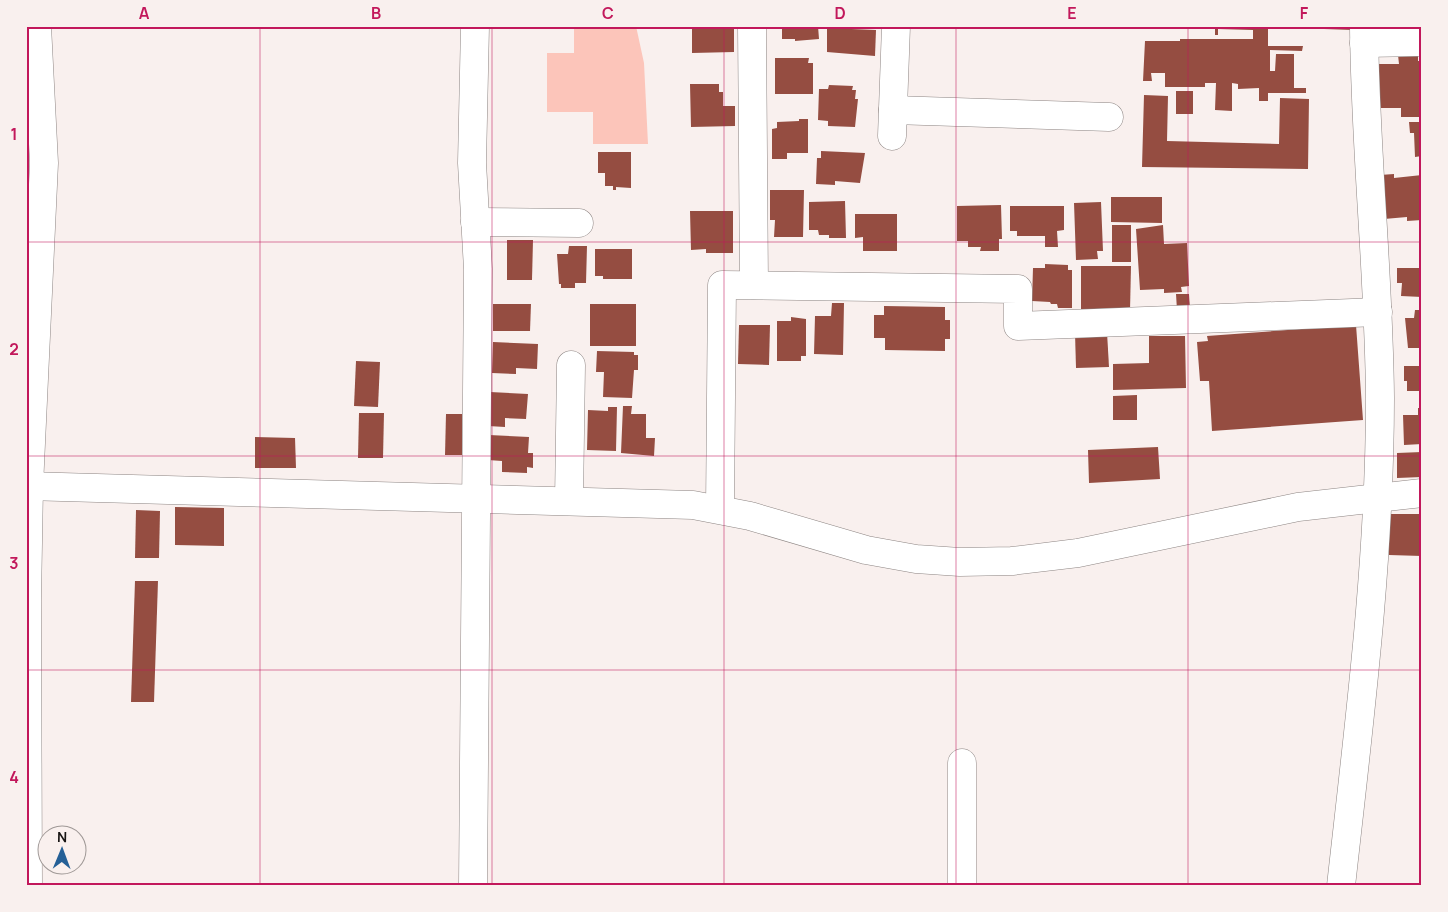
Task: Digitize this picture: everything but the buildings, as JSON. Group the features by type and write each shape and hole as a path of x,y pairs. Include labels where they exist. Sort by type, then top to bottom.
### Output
{"street":[{"path":"28,886 28,486 44,163 37,26"},
{"path":"473,886 478,269 472,114 475,26"},
{"path":"752,26 754,285"},
{"path":"896,26 893,123 1109,117"},
{"path":"1341,886 1367,647 1377,499 1380,400 1378,312 1364,35 1422,42"},
{"path":"475,222 579,223"},
{"path":"720,509 722,285 1018,289 1018,326 1378,312"},
{"path":"569,501 571,365"},
{"path":"28,486 693,505 720,509 866,550 916,559 960,562 1012,561 1078,553 1298,507 1422,493"},
{"path":"962,763 962,886"}],"shaded area":[{"path":"574,26 636,26 644,63 648,144 593,144 593,112 547,112 547,53 574,53"}]}
